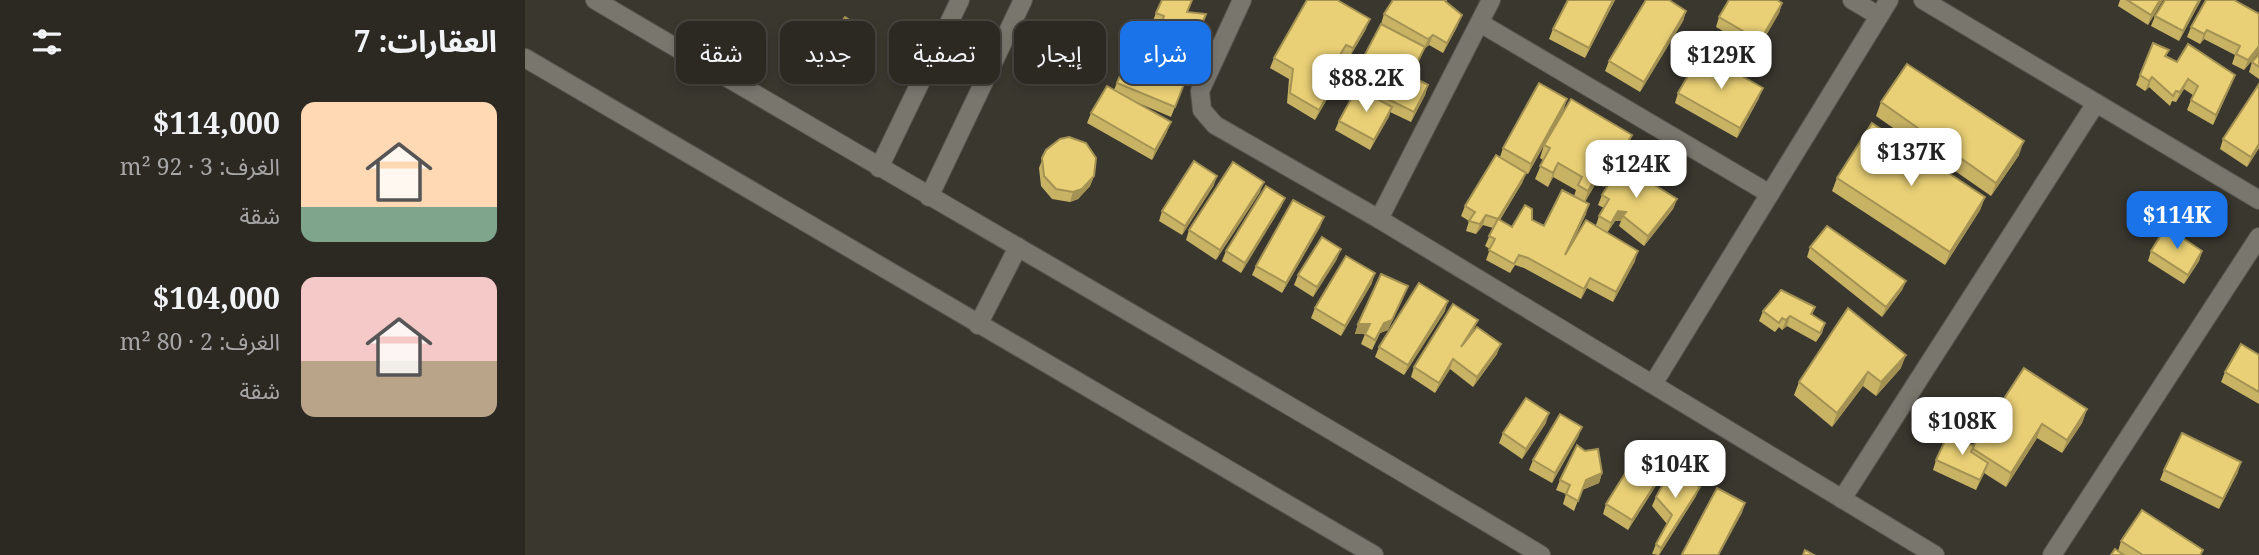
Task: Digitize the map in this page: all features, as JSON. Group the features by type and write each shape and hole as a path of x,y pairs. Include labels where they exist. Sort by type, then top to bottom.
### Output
{"street":[{"path":"595,0 1541,555"},
{"path":"879,168 960,0"},
{"path":"929,197 1023,0"},
{"path":"1242,0 1200,91 1202,110 1215,125 1379,219 1935,555"},
{"path":"1379,219 1491,0"},
{"path":"1852,0 1879,16"},
{"path":"1653,384 1889,0"},
{"path":"1923,0 2259,200"},
{"path":"1480,23 1770,194"},
{"path":"525,58 1374,555"},
{"path":"1842,499 2096,103"},
{"path":"2052,555 2259,237"},
{"path":"978,325 1018,247"}],"building":[{"path":"1162,0 1192,0 1187,12 1206,14 1203,21 1162,21 1164,16 1156,13"},
{"path":"1307,0 1337,0 1370,19 1353,48 1346,45 1340,55 1349,58 1319,110 1290,93 1293,69 1274,58"},
{"path":"1393,0 1445,0 1462,15 1447,43 1433,35 1428,39 1384,14"},
{"path":"1568,0 1613,0 1589,48 1553,29"},
{"path":"1646,0 1669,0 1686,11 1644,82 1609,61"},
{"path":"1729,0 1777,0 1782,3 1760,41 1719,17"},
{"path":"2127,0 2160,0 2151,15"},
{"path":"2165,0 2199,0 2183,31 2155,16"},
{"path":"2206,0 2234,0 2259,14 2259,46 2248,60 2236,54 2240,46 2207,30 2204,34 2191,27"},
{"path":"1381,24 1425,47 1413,70 1398,62 1395,67 1428,85 1414,112 1351,81"},
{"path":"2153,43 2169,50 2165,56 2177,62 2188,44 2235,75 2216,115 2191,100 2198,86 2188,79 2180,92 2176,91 2173,96 2152,77 2149,81 2140,75"},
{"path":"2259,54 2259,67 2252,62"},
{"path":"1699,57 1717,68 1719,63 1763,88 1740,128 1678,93"},
{"path":"1907,64 2024,141 1996,183 1881,102"},
{"path":"1120,76 1120,84 1184,84 1175,107 1117,83"},
{"path":"1539,83 1567,99 1531,164 1503,148"},
{"path":"2259,84 2259,144 2251,157 2223,139"},
{"path":"1107,86 1171,122 1155,150 1091,113"},
{"path":"1357,88 1392,107 1374,140 1339,121"},
{"path":"1571,99 1632,135 1609,173 1601,169 1588,191 1578,185 1582,177 1558,163 1553,173 1540,166 1550,148 1544,145"},
{"path":"1872,123 1985,197 1950,252 1837,178"},
{"path":"1069,137 1086,143 1096,158 1094,176 1082,189 1073,192 1056,189 1044,176 1042,158 1046,150 1060,139"},
{"path":"1496,155 1526,173 1498,219 1486,215 1480,224 1469,221 1475,212 1465,206"},
{"path":"1194,161 1217,176 1185,226 1162,211"},
{"path":"1233,162 1264,182 1220,250 1189,230"},
{"path":"1621,164 1677,199 1648,236 1623,216 1626,212 1618,211 1611,223 1599,216 1609,199 1602,195"},
{"path":"1266,186 1285,198 1245,263 1226,251"},
{"path":"1562,190 1589,204 1565,255 1586,220 1638,251 1616,292 1590,278 1584,289 1528,258 1519,255 1514,264 1489,250 1495,239 1489,236 1498,219 1512,227 1525,205 1532,209 1532,220 1544,226"},
{"path":"1293,200 1324,217 1286,283 1256,266"},
{"path":"1827,226 1906,281 1886,307 1810,247"},
{"path":"2166,227 2202,251 2188,275 2151,251"},
{"path":"1322,237 1341,249 1317,287 1298,275"},
{"path":"1346,256 1375,273 1345,326 1315,308"},
{"path":"1381,274 1408,286 1392,320 1384,323 1375,340 1365,334 1370,324 1358,324"},
{"path":"1419,283 1448,301 1408,365 1379,347"},
{"path":"1781,290 1815,307 1811,314 1825,323 1820,333 1790,316 1786,320 1782,318 1779,323 1763,311"},
{"path":"1453,304 1478,320 1461,347 1477,327 1501,344 1477,377 1453,359 1439,383 1414,367"},
{"path":"1848,308 1906,355 1881,382 1868,372 1837,413 1799,382"},
{"path":"2241,344 2259,355 2259,392 2225,372"},
{"path":"2024,368 2087,409 2067,440 2042,424 2011,473 1972,448"},
{"path":"1526,398 1549,413 1526,449 1503,433"},
{"path":"1560,414 1582,427 1555,473 1533,460"},
{"path":"2182,433 2241,462 2223,499 2164,470"},
{"path":"1948,434 1974,446 1971,452 1988,463 1980,480 1936,460"},
{"path":"1577,445 1585,451 1598,449 1602,473 1586,480 1578,501 1566,494 1570,485 1560,480"},
{"path":"1640,450 1666,467 1632,520 1606,504"},
{"path":"1671,469 1700,487 1661,548 1656,544 1672,515 1656,497"},
{"path":"1717,488 1745,503 1718,555 1682,554"},
{"path":"2142,510 2203,550 2200,555 2143,555 2121,541"},
{"path":"2115,549 2124,555 2111,555"}]}
